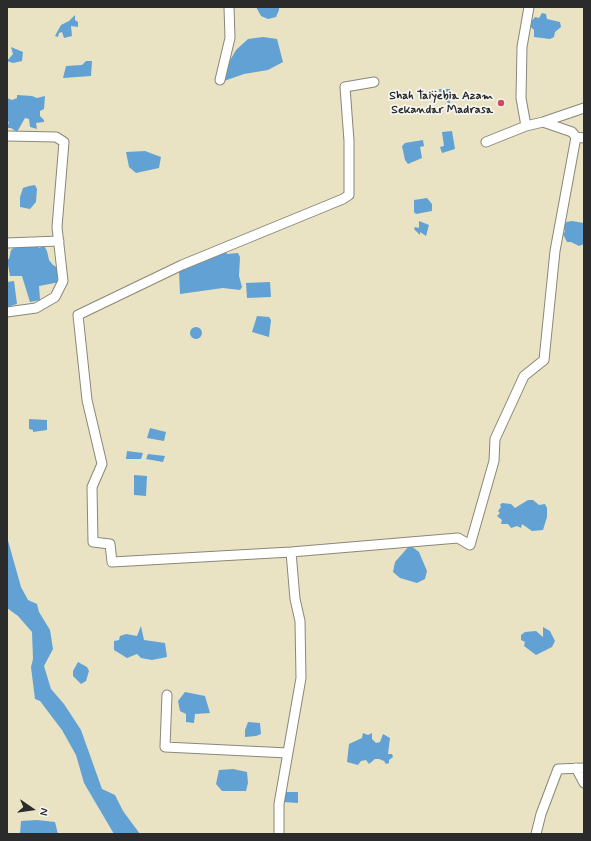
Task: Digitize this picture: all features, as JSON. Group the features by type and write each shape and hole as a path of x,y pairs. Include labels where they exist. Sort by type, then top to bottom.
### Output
{"street":[{"path":"220,80 230,38 229,7"},
{"path":"526,126 521,98 522,47 529,7"},
{"path":"374,82 345,87 349,141 349,195 343,199 182,265 78,315 87,400 102,464 92,487 93,542 110,544 112,562 291,552 458,538 470,545 494,461 495,439 524,376 544,360 555,251 580,138 572,132 543,122"},
{"path":"486,142 526,126 543,122 584,108"},
{"path":"7,136 56,137 64,142 57,227 63,281 55,297 36,308 7,312"},
{"path":"7,244 59,241"},
{"path":"279,834 279,804 301,678 300,621 295,599 291,552"},
{"path":"167,695 165,747 288,753"},
{"path":"536,834 541,814 558,769 580,768 584,783"}],"water":[{"path":"256,7 279,7 279,10 276,17 268,19 261,16"},
{"path":"542,13 546,14 547,19 560,22 561,27 555,32 554,37 550,39 534,37 534,30 531,27 531,22 535,17 539,18"},
{"path":"75,15 75,20 78,22 78,27 71,26 72,36 64,38 62,32 59,33 58,37 55,36 61,25 69,21"},
{"path":"263,37 277,39 283,62 268,70 244,74 224,81 225,69 236,50 248,39"},
{"path":"11,47 23,52 22,61 13,63 7,61 13,54"},
{"path":"86,61 92,61 91,76 63,78 66,66 82,65"},
{"path":"439,89 450,89 450,104 440,97"},
{"path":"17,95 32,96 37,98 45,96 44,109 40,111 40,116 44,122 36,123 37,129 30,127 29,119 25,118 17,132 11,128 7,128 9,122 7,121 7,98 12,100 17,98"},
{"path":"452,131 455,149 442,153 440,147 444,146 442,132"},
{"path":"423,140 424,146 420,147 422,158 408,164 405,160 402,146 405,143"},
{"path":"145,151 161,157 159,168 136,173 129,167 126,152"},
{"path":"35,185 37,189 36,202 30,209 20,207 20,197 23,188"},
{"path":"427,198 432,204 432,211 416,214 414,212 414,200"},
{"path":"419,221 429,225 426,236 420,232 420,235 414,229 415,227 419,228"},
{"path":"572,221 584,223 584,244 579,246 571,242 567,242 563,234 565,232 564,227 566,222"},
{"path":"38,246 39,248 44,246 49,260 58,268 60,282 39,286 40,300 30,302 22,276 10,276 7,259 9,259 11,250 15,247"},
{"path":"226,251 227,254 238,253 240,257 239,276 242,287 240,290 223,288 180,294 179,271"},
{"path":"14,281 17,304 7,307 7,282"},
{"path":"270,282 271,297 247,298 246,283"},
{"path":"257,316 269,317 271,320 269,337 252,332"},
{"path":"196,327 200,329 202,333 200,337 196,339 192,337 190,333 192,329"},
{"path":"29,419 47,420 47,430 33,432 33,430 29,429"},
{"path":"150,428 166,432 164,441 147,438"},
{"path":"127,451 143,453 141,459 126,459"},
{"path":"148,454 165,456 163,462 146,459"},
{"path":"134,475 147,476 146,496 134,495"},
{"path":"528,500 533,500 539,505 545,504 547,508 547,517 543,530 532,531 522,524 521,528 517,526 511,528 508,524 501,524 502,520 497,516 500,513 498,511 502,503 511,504 515,508"},
{"path":"7,537 21,587 28,600 37,604 39,612 50,630 53,649 44,666 51,689 64,704 81,730 102,789 115,795 123,811 140,834 114,834 84,783 76,755 62,730 40,701 35,699 31,667 33,659 32,632 18,616 7,608"},
{"path":"410,545 419,552 427,571 425,579 417,583 400,578 393,572 395,562"},
{"path":"141,626 144,640 165,643 167,657 152,660 141,658 137,654 127,658 114,650 114,641 119,640 120,636 126,634 137,636"},
{"path":"543,627 550,631 555,641 552,647 536,655 524,646 525,642 521,640 521,635 525,632 536,631 543,637"},
{"path":"78,662 87,667 89,671 86,681 81,684 73,676 73,671"},
{"path":"185,692 205,696 210,713 195,714 194,723 186,722 186,714 180,711 178,701"},
{"path":"248,722 260,723 261,734 245,737 245,730"},
{"path":"363,733 368,735 372,733 372,739 376,743 380,742 383,734 390,738 388,754 392,754 393,757 389,760 389,763 386,764 384,761 379,759 375,759 369,764 366,760 361,761 358,765 347,762 349,744 362,738"},
{"path":"233,769 247,772 248,783 246,791 222,791 216,784 219,770"},
{"path":"286,792 298,792 298,803 283,802"},
{"path":"37,820 55,822 58,834 20,834 21,821"}],"place":[{"name":"Shah Taiÿebia Azam Sekandar Madrasa","path":"501,103"}]}
